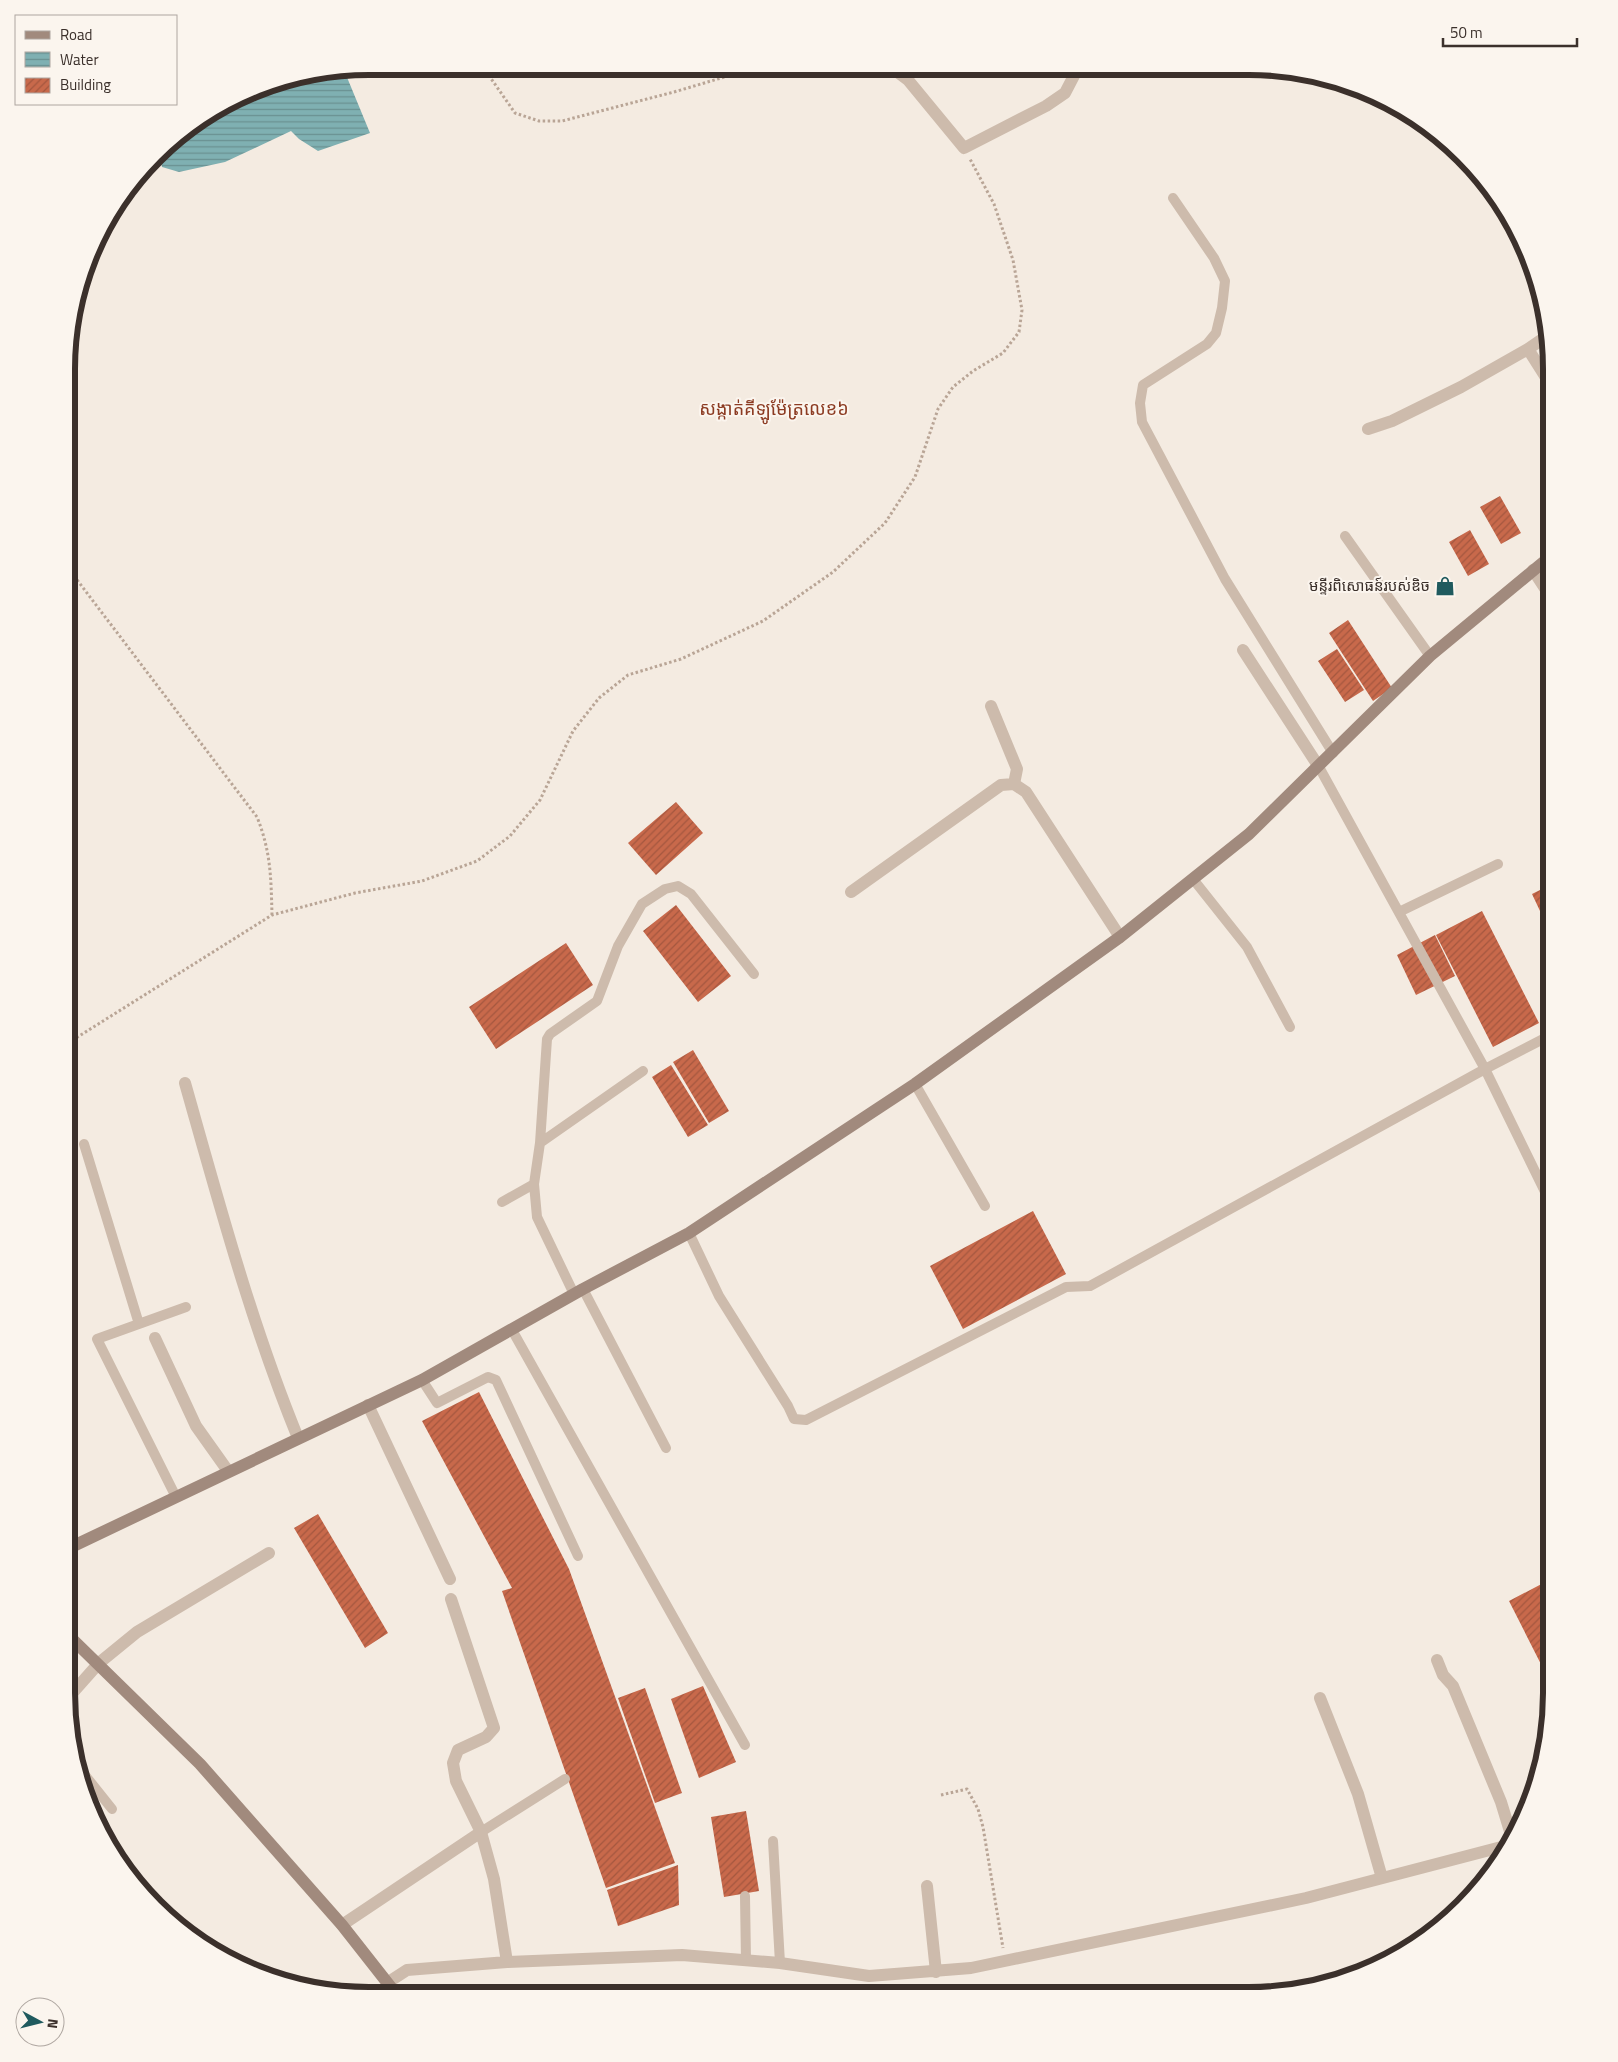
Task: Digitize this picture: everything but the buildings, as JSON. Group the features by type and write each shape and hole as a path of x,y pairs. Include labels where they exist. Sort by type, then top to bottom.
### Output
{"street":[{"path":"901,75 908,80 964,148 1046,106 1065,93 1074,75"},
{"path":"1368,429 1392,421 1461,387 1541,340"},
{"path":"1528,349 1543,373"},
{"path":"75,1545 422,1380 578,1291 689,1233 915,1084 1120,937 1249,834 1430,656 1543,563"},
{"path":"1533,570 1543,585"},
{"path":"1243,650 1319,766"},
{"path":"991,706 1017,769 1014,784"},
{"path":"851,892 1001,784 1014,784 1026,792 1120,937"},
{"path":"185,1083 253,1315 280,1394 298,1438"},
{"path":"155,1338 196,1426 228,1471"},
{"path":"368,1405 450,1579"},
{"path":"75,1690 99,1663 137,1632 269,1553"},
{"path":"451,1598 494,1728 486,1737 458,1750 453,1763 456,1781 481,1832 494,1879 507,1962"},
{"path":"75,1641 200,1764 342,1924 390,1987"},
{"path":"1437,1660 1444,1675 1453,1686 1501,1802 1509,1830"},
{"path":"1320,1698 1358,1794 1382,1878"},
{"path":"342,1924 481,1832"},
{"path":"387,1983 407,1970 507,1962 682,1955 780,1963 869,1976 972,1968 1306,1898 1500,1847"},
{"path":"927,1886 936,1972"}],"lane":[{"path":"1173,198 1214,258 1225,281 1222,308 1216,333 1207,344 1142,386 1140,403 1142,422 1226,579 1333,753"},
{"path":"1345,536 1430,656"},
{"path":"1319,766 1485,1069 1543,1188"},
{"path":"1399,912 1498,864"},
{"path":"1193,879 1247,947 1290,1028"},
{"path":"666,1448 537,1217 534,1184 540,1142 547,1039 550,1034 597,1002 618,946 642,904 665,889 678,886 691,894 754,974"},
{"path":"689,1233 719,1296 788,1406 794,1419 806,1420 1066,1287 1090,1286 1485,1069 1543,1039"},
{"path":"540,1142 643,1071"},
{"path":"915,1084 985,1206"},
{"path":"84,1144 139,1324"},
{"path":"502,1202 534,1184"},
{"path":"176,1497 97,1339 186,1307"},
{"path":"512,1330 745,1744"},
{"path":"422,1380 437,1403 488,1377 496,1380 578,1556"},
{"path":"481,1832 565,1778"},
{"path":"88,1779 112,1809"},
{"path":"773,1840 780,1963"},
{"path":"745,1896 746,1961"}],"path":[{"path":"489,75 515,113 538,121 562,121 731,75"},
{"path":"75,1039 272,915 355,893 422,881 477,862 510,836 540,800 573,730 598,698 628,676 681,659 763,621 833,572 885,523 915,476 938,409 953,387 973,370 1003,353 1019,332 1022,310 1013,260 994,204 964,148"},
{"path":"75,577 257,817 265,838 270,862 272,915"},
{"path":"942,1794 967,1788 978,1809 1005,1961"}],"water":[{"path":"347,76 370,133 318,151 299,139 291,131 225,162 179,172 162,167 161,161 175,148 205,124 222,114 256,97 311,81"}],"place":[{"name":"មន្ទីរពិសោធន៍របស់ឌិច","path":"1445,586"}],"district":[{"name":"សង្កាត់គីឡូម៉ែត្រលេខ៦","path":"774,409"}]}
